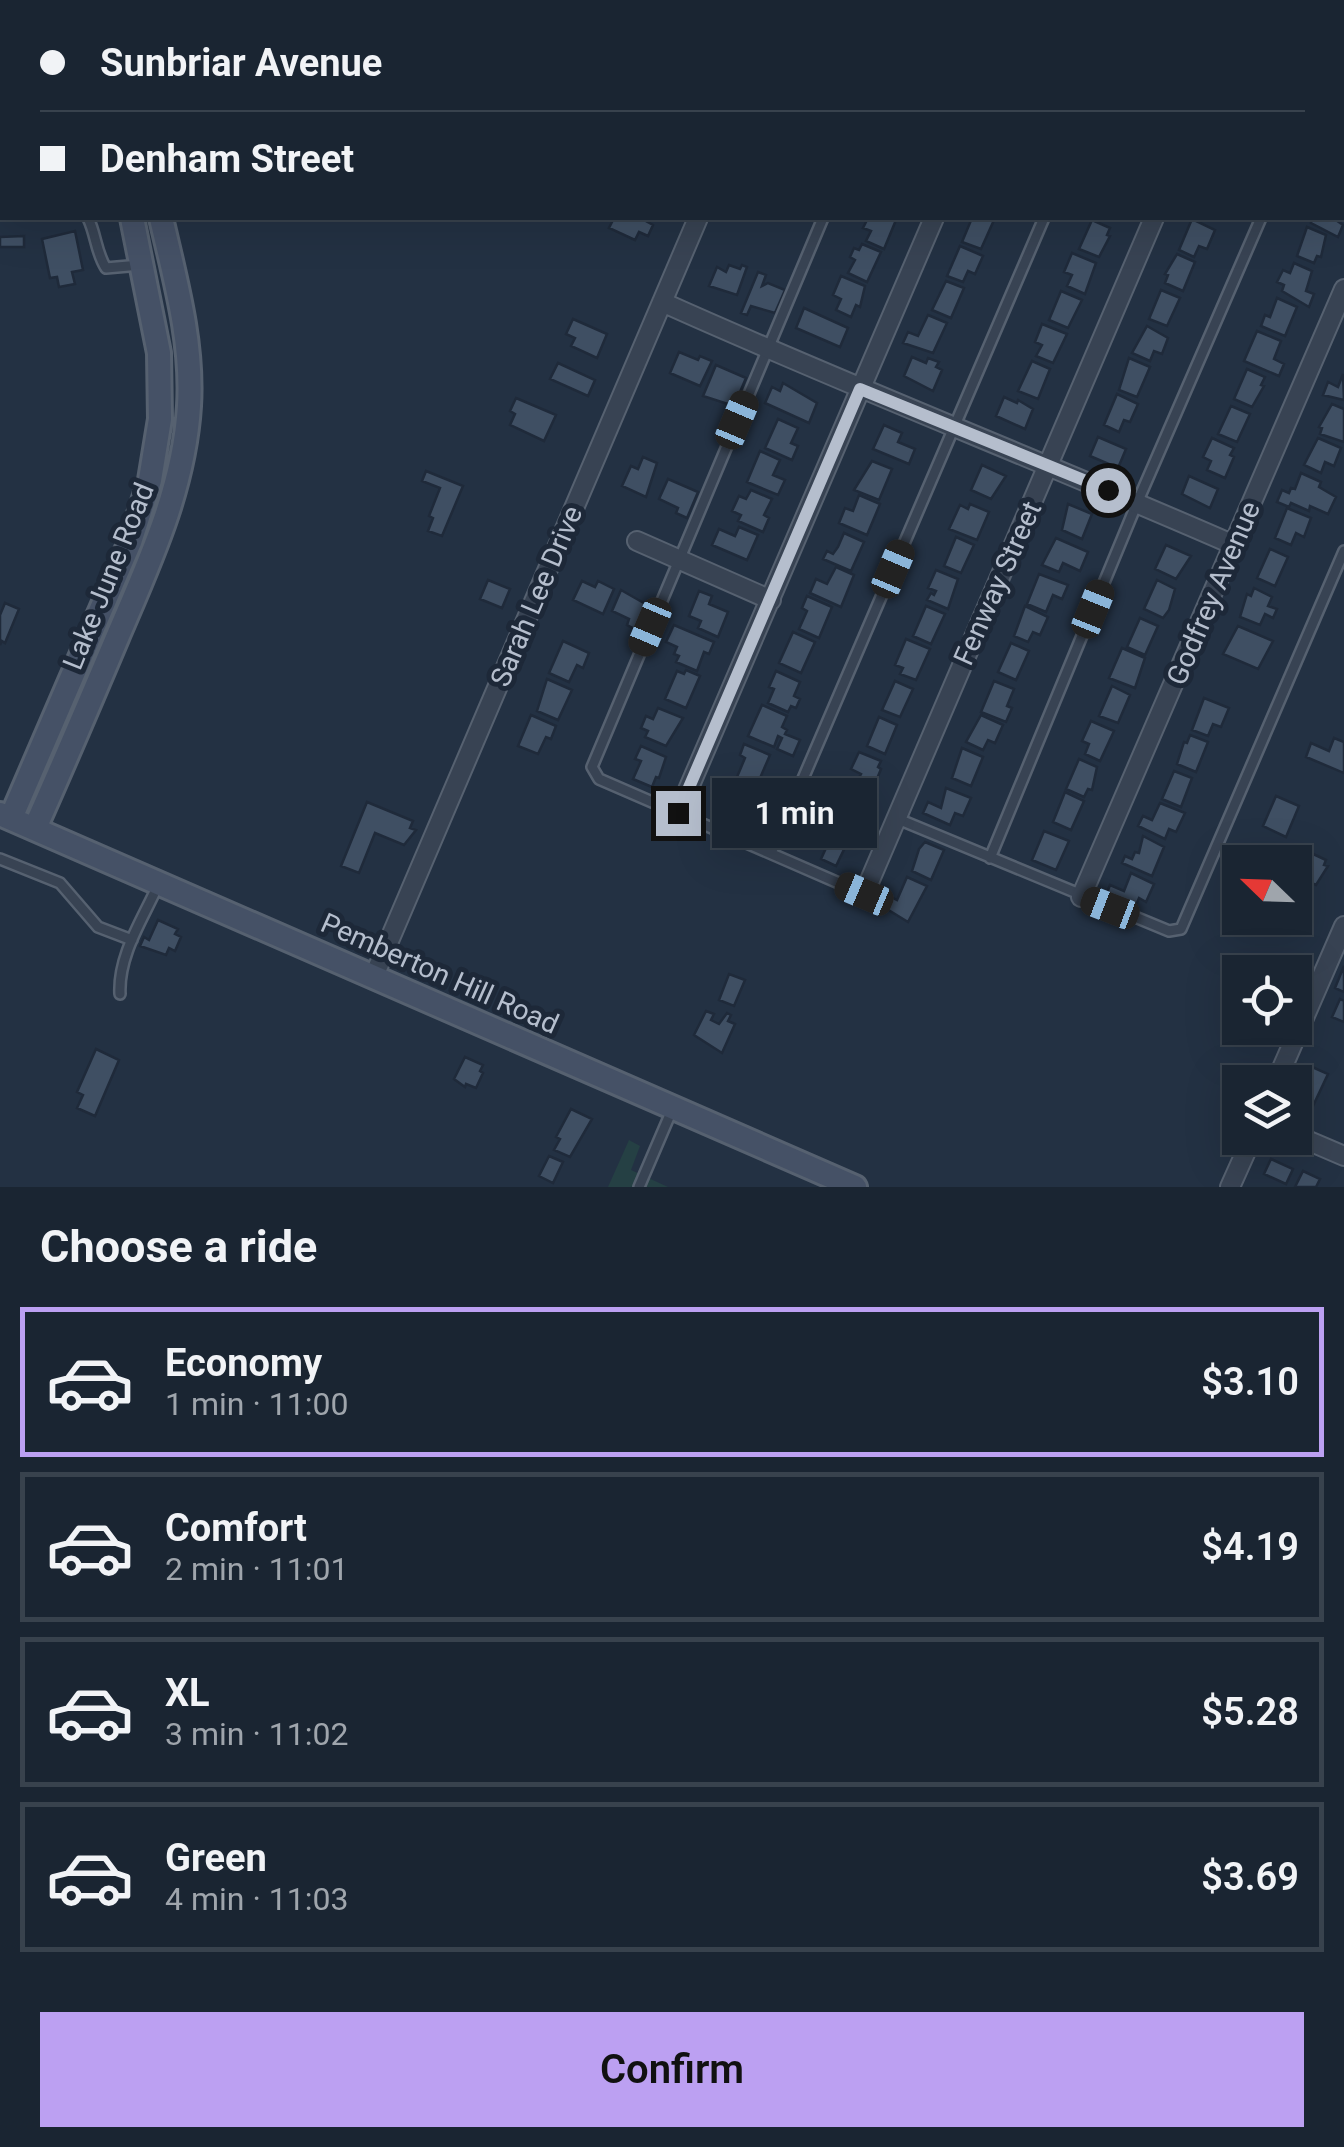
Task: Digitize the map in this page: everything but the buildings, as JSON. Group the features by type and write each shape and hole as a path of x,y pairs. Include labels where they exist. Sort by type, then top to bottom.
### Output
{"street":[{"name":"Lake June Road","path":"5,816 130,542 150,480 161,392 154,314 132,220"},
{"name":"Lake June Road","path":"36,828 156,546 180,474 190,403 187,341 161,220"},
{"name":"Sarah Lee Drive","path":"374,976 697,220"},
{"path":"678,813 933,220"},
{"name":"Fenway Street","path":"864,894 1153,220"},
{"name":"Godfrey Avenue","path":"1081,896 1344,289"},
{"path":"662,302 1234,545"},
{"path":"637,542 770,600"},
{"name":"Pemberton Hill Road","path":"5,816 855,1187"},
{"path":"1283,1065 1344,926"},
{"path":"1312,1142 1344,1156"},
{"path":"1230,1187 1244,1155"}],"lane":[{"path":"89,220 106,268 143,264"},
{"path":"822,220 592,767 599,779 864,894"},
{"path":"770,854 1043,220"},
{"path":"990,858 1137,502 1260,220"},
{"path":"895,818 1081,896 1169,930 1181,929 1344,551"},
{"path":"0,860 60,883 98,928 132,940"},
{"path":"120,994 119,979 132,940 159,883"},
{"path":"639,1187 674,1108"}],"green space":[{"path":"629,1140 640,1146 631,1170 668,1187 608,1187"}],"route":[{"path":"678,813 860,389 1108,490"}]}
